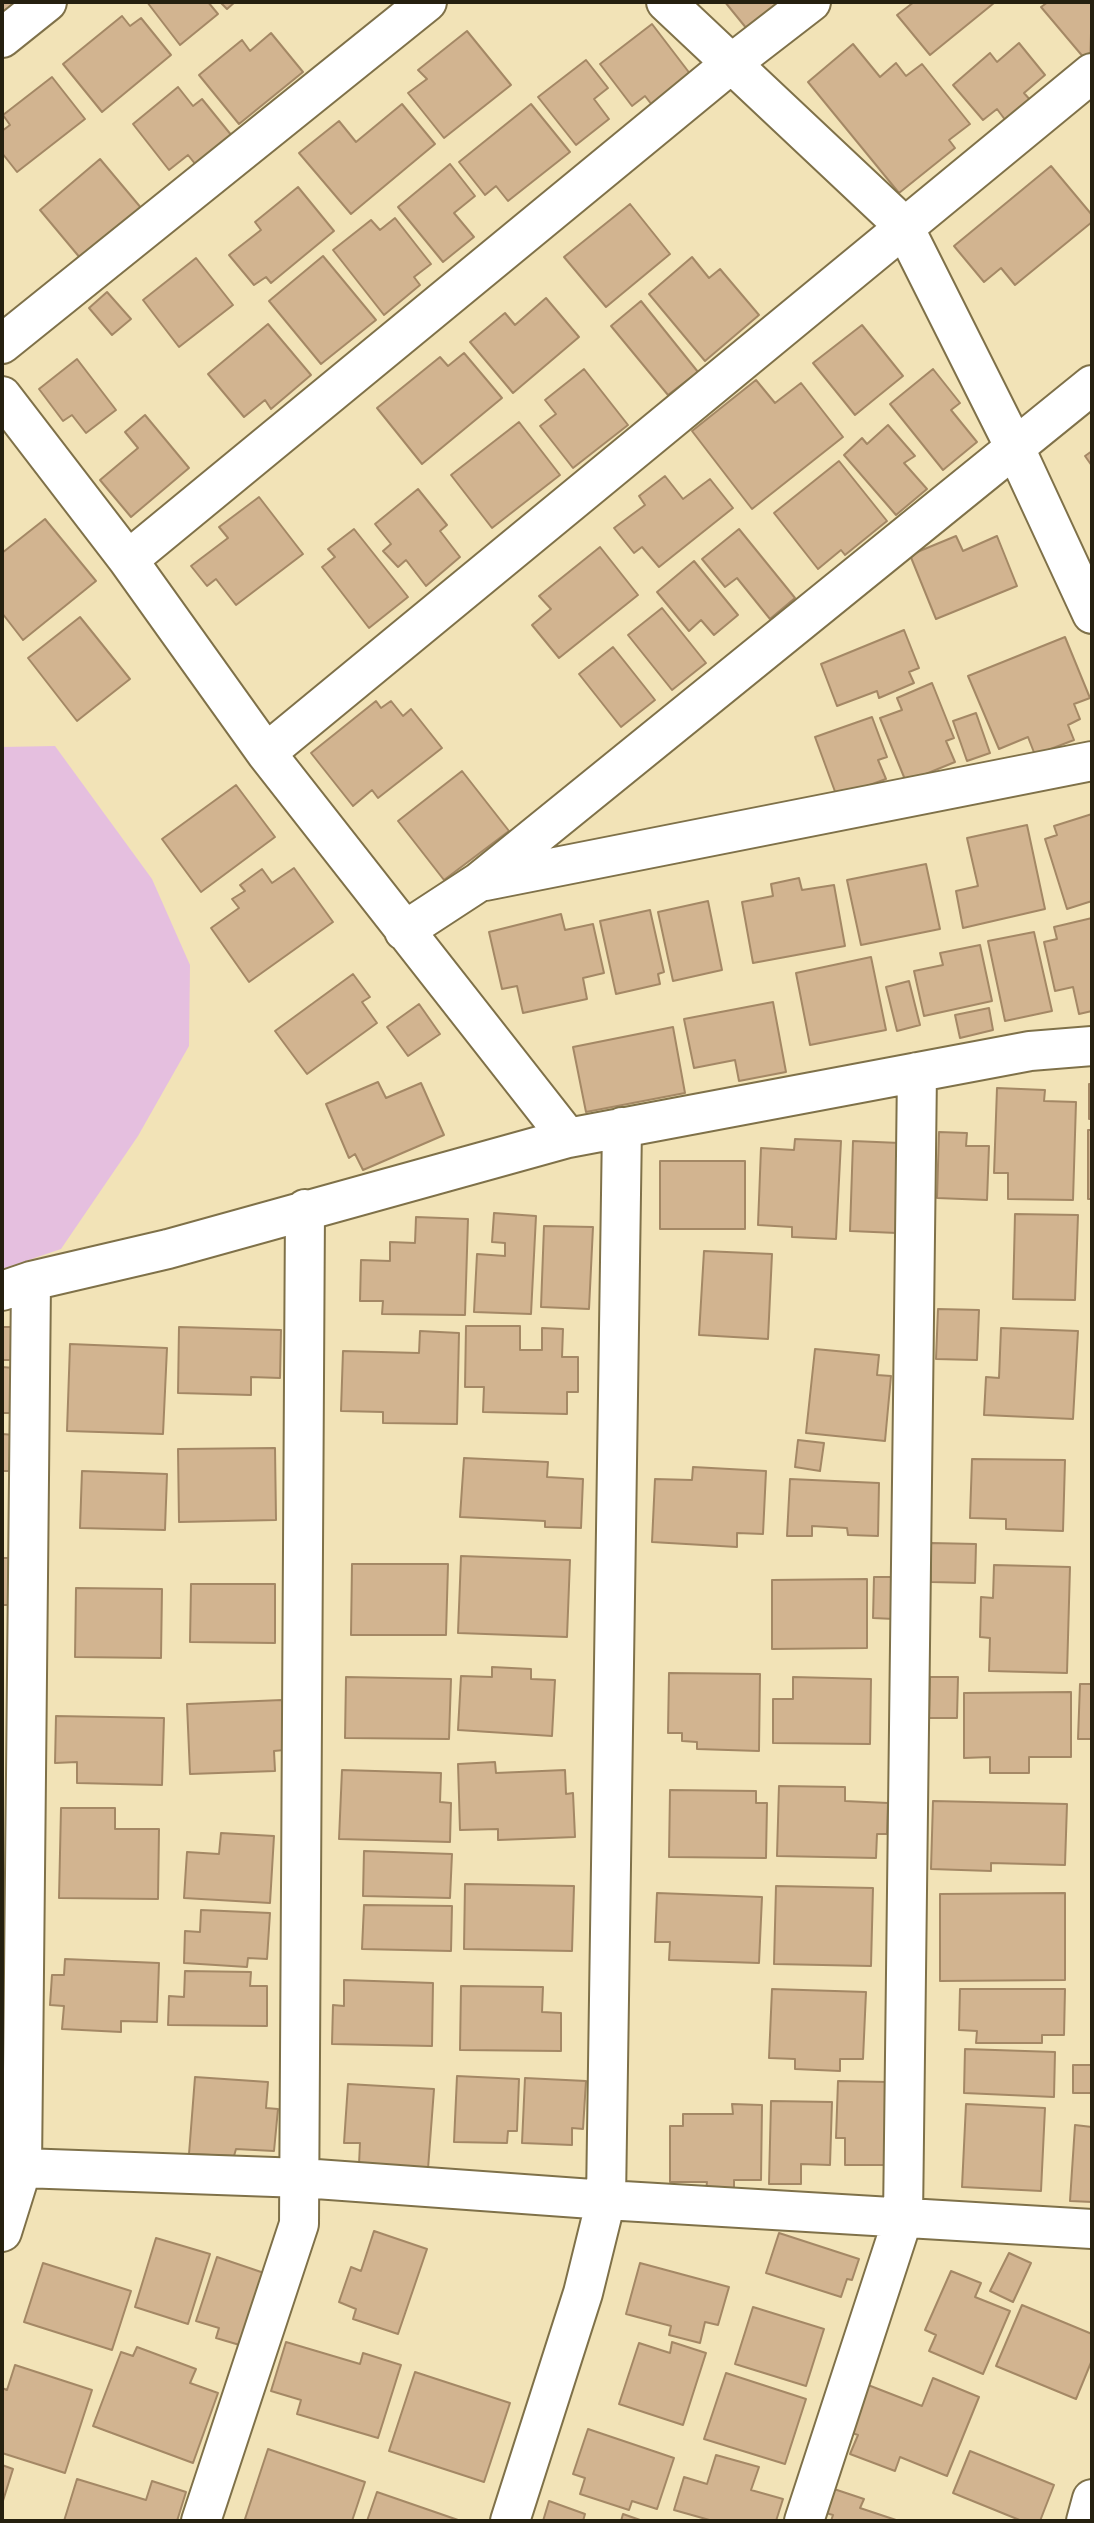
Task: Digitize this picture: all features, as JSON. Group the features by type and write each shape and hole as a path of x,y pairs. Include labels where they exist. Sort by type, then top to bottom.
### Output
{"street":[{"path":"2,38 47,2"},
{"path":"2,344 427,2"},
{"path":"666,2 903,225 1015,448 1092,614"},
{"path":"128,560 732,63 811,2"},
{"path":"266,753 903,225 1092,73"},
{"path":"404,931 479,882 1092,385"},
{"path":"2,396 128,560 266,753 568,1138"},
{"path":"479,882 1092,761"},
{"path":"2,2232 22,2168 16,1286 168,1249 568,1138 1030,1051 1092,1046"},
{"path":"804,2521 903,2218 917,1072"},
{"path":"510,2521 583,2294 606,2200 622,1127"},
{"path":"201,2521 299,2224 302,2178 305,1209"},
{"path":"22,2168 302,2178 606,2200 1092,2229"},
{"path":"1086,2521 1092,2498"}],"shaded area":[{"path":"55,746 152,879 190,965 189,1046 138,1136 61,1249 2,1269 2,747"}],"building":[{"path":"2,2 20,2 2,16"},
{"path":"147,2 208,2 218,14 180,45"},
{"path":"220,2 235,2 227,9"},
{"path":"725,2 781,2 747,29"},
{"path":"914,2 994,3 930,55 897,15"},
{"path":"1048,2 1092,2 1090,65 1041,7"},
{"path":"122,16 130,26 141,18 171,55 102,112 63,64"},
{"path":"652,24 691,75 652,105 645,96 632,106 600,64"},
{"path":"467,31 511,85 444,138 408,93 427,79 418,70"},
{"path":"271,33 303,72 239,124 199,75 242,40 250,51"},
{"path":"1019,43 1045,75 1024,93 1031,101 1006,121 997,109 983,120 953,85 990,53 997,62"},
{"path":"853,44 880,77 896,63 906,76 922,64 970,124 949,140 955,148 899,193 808,82"},
{"path":"586,60 608,88 594,99 609,119 576,145 538,97"},
{"path":"52,77 85,119 17,172 2,153 2,131 10,125 3,115"},
{"path":"178,87 193,106 202,99 232,136 196,165 188,155 169,170 133,124"},
{"path":"402,104 435,144 351,214 299,153 339,121 356,142"},
{"path":"531,104 570,152 508,201 496,186 485,195 459,162"},
{"path":"100,159 142,209 81,259 40,210"},
{"path":"450,164 475,196 454,213 474,237 443,262 398,207"},
{"path":"1051,166 1092,215 1092,222 1015,285 1001,268 984,282 954,246"},
{"path":"298,187 334,231 271,283 266,277 254,285 229,255 261,230 255,222"},
{"path":"630,204 670,254 606,307 564,257"},
{"path":"395,218 431,264 414,277 420,285 384,315 333,250 371,220 380,230"},
{"path":"323,256 376,320 321,364 269,301"},
{"path":"692,257 709,278 720,269 759,315 705,361 649,294"},
{"path":"196,258 233,305 179,347 143,300"},
{"path":"107,292 131,319 112,335 89,308"},
{"path":"546,298 579,337 513,393 470,342 505,313 515,325"},
{"path":"641,301 698,372 668,395 611,326"},
{"path":"268,324 311,375 271,409 265,400 244,417 208,374"},
{"path":"862,325 903,376 855,415 813,363"},
{"path":"464,353 502,398 422,464 377,408 440,357 448,366"},
{"path":"77,359 116,410 86,433 72,415 63,421 39,389"},
{"path":"584,369 628,425 573,468 540,426 556,414 545,400"},
{"path":"933,369 960,403 951,410 977,442 943,470 890,404"},
{"path":"756,380 775,403 801,383 843,437 752,509 692,431"},
{"path":"145,415 189,468 131,517 100,480 138,448 125,432"},
{"path":"519,422 560,475 492,528 451,475"},
{"path":"888,425 915,456 904,463 927,489 896,515 844,455 862,438 867,444"},
{"path":"1092,451 1092,466 1085,456"},
{"path":"839,461 887,521 845,555 841,550 818,569 774,513"},
{"path":"665,476 683,499 710,479 733,508 659,567 642,547 634,553 614,528 645,505 639,496"},
{"path":"418,489 447,525 440,531 460,557 426,586 406,560 398,567 383,551 391,544 375,524"},
{"path":"259,497 303,554 236,605 216,579 207,586 191,566 228,538 219,527"},
{"path":"45,519 96,581 23,640 2,613 2,553"},
{"path":"354,529 408,597 369,628 322,567 335,557 328,549"},
{"path":"739,529 795,598 770,619 737,578 725,587 702,559"},
{"path":"956,536 963,551 997,536 1017,586 936,619 910,555"},
{"path":"600,547 638,595 559,658 532,625 551,609 539,596"},
{"path":"694,561 738,615 714,635 701,620 689,631 657,592"},
{"path":"662,608 706,663 672,690 628,635"},
{"path":"80,617 130,679 77,721 28,658"},
{"path":"904,630 919,668 909,672 914,683 879,698 877,691 837,706 821,664"},
{"path":"1065,637 1090,698 1074,704 1080,719 1068,725 1074,740 1035,755 1028,737 999,749 968,676"},
{"path":"613,647 655,700 621,727 579,674"},
{"path":"932,683 954,738 946,741 955,762 906,782 880,718 902,710 897,698"},
{"path":"376,701 381,708 391,701 403,716 411,709 442,748 378,798 372,790 353,806 311,753"},
{"path":"976,713 990,753 967,761 953,721"},
{"path":"872,717 887,757 878,760 886,779 837,797 815,737"},
{"path":"462,771 509,831 444,880 398,821"},
{"path":"236,785 275,837 201,892 162,839"},
{"path":"1092,814 1092,901 1067,909 1045,839 1057,835 1054,826"},
{"path":"1027,825 1045,909 963,928 956,891 978,886 967,838"},
{"path":"926,864 940,929 861,945 847,880"},
{"path":"294,868 333,922 249,982 211,928 239,908 232,899 245,891 240,885 262,869 272,883"},
{"path":"799,878 802,890 834,885 845,946 753,963 742,902 773,896 771,884"},
{"path":"708,901 722,970 673,981 658,912"},
{"path":"650,910 664,972 658,974 660,984 616,994 600,921"},
{"path":"561,914 565,930 593,924 604,973 583,978 587,999 523,1013 517,986 502,989 489,932"},
{"path":"1092,918 1092,1011 1079,1014 1073,987 1055,991 1044,942 1057,939 1054,927"},
{"path":"1034,932 1052,1011 1005,1021 988,941"},
{"path":"980,945 992,1001 924,1016 914,971 943,965 940,953"},
{"path":"871,957 886,1030 810,1045 796,973"},
{"path":"353,974 370,997 362,1002 377,1023 307,1074 275,1031"},
{"path":"909,981 920,1025 897,1031 886,987"},
{"path":"773,1002 786,1072 739,1081 735,1060 694,1068 684,1019"},
{"path":"419,1004 440,1034 408,1056 387,1027"},
{"path":"989,1008 993,1030 960,1038 955,1015"},
{"path":"673,1027 685,1093 586,1112 573,1047"},
{"path":"378,1082 386,1098 421,1083 444,1135 363,1170 355,1154 349,1158 326,1104"},
{"path":"1089,1084 1092,1084 1092,1119 1089,1119"},
{"path":"997,1088 1045,1090 1044,1101 1076,1102 1073,1200 1008,1199 1008,1173 994,1173"},
{"path":"1088,1130 1092,1130 1092,1199 1088,1199"},
{"path":"939,1132 967,1133 966,1146 989,1146 987,1200 937,1198"},
{"path":"795,1139 841,1141 836,1239 792,1237 792,1227 758,1225 761,1148 794,1150"},
{"path":"853,1141 900,1143 897,1233 850,1231"},
{"path":"660,1161 745,1161 745,1229 660,1229"},
{"path":"494,1213 536,1216 531,1314 474,1312 477,1254 505,1256 505,1243 492,1242"},
{"path":"1015,1214 1078,1215 1075,1300 1013,1299"},
{"path":"416,1217 468,1219 465,1315 382,1314 383,1301 360,1301 361,1260 390,1261 390,1242 415,1243"},
{"path":"544,1226 593,1227 589,1309 541,1307"},
{"path":"704,1251 772,1254 768,1339 699,1335"},
{"path":"938,1309 979,1310 977,1360 936,1359"},
{"path":"466,1326 520,1326 520,1350 542,1350 542,1328 563,1329 562,1357 578,1357 578,1392 567,1392 567,1414 483,1412 484,1387 465,1387"},
{"path":"2,1327 18,1327 17,1360 2,1360"},
{"path":"179,1327 281,1330 280,1378 251,1377 251,1395 178,1393"},
{"path":"1001,1328 1078,1331 1073,1419 984,1415 986,1377 999,1378"},
{"path":"420,1331 459,1333 457,1424 383,1423 383,1412 341,1411 343,1351 419,1353"},
{"path":"70,1344 167,1348 163,1434 67,1431"},
{"path":"815,1349 879,1355 877,1375 891,1376 885,1441 806,1433"},
{"path":"2,1367 14,1368 11,1413 2,1413"},
{"path":"2,1434 15,1435 14,1471 2,1471"},
{"path":"798,1440 824,1443 820,1471 795,1467"},
{"path":"275,1448 276,1520 179,1522 178,1449"},
{"path":"464,1458 548,1462 547,1477 583,1479 581,1528 545,1527 545,1521 460,1517"},
{"path":"972,1459 1065,1460 1063,1531 1006,1529 1006,1519 970,1518"},
{"path":"693,1467 766,1471 763,1534 737,1533 737,1547 652,1542 655,1479 692,1480"},
{"path":"82,1471 167,1474 165,1530 80,1528"},
{"path":"790,1479 879,1483 878,1536 848,1535 847,1528 812,1526 812,1536 787,1536"},
{"path":"931,1543 976,1544 975,1583 931,1582"},
{"path":"461,1556 570,1560 567,1637 458,1633"},
{"path":"2,1558 11,1558 10,1605 2,1605"},
{"path":"352,1564 448,1564 446,1635 351,1635"},
{"path":"994,1565 1070,1567 1067,1673 989,1671 990,1638 980,1637 981,1597 993,1598"},
{"path":"874,1577 895,1577 894,1619 873,1618"},
{"path":"867,1579 867,1648 772,1649 772,1580"},
{"path":"191,1584 275,1584 275,1643 190,1642"},
{"path":"76,1588 162,1589 161,1658 75,1657"},
{"path":"492,1667 531,1669 531,1679 555,1680 552,1736 458,1730 461,1676 492,1677"},
{"path":"669,1673 760,1674 759,1751 697,1749 697,1742 682,1741 682,1733 668,1733"},
{"path":"346,1677 451,1679 449,1739 345,1738"},
{"path":"793,1677 871,1679 870,1744 773,1743 773,1699 793,1699"},
{"path":"930,1677 958,1677 957,1718 929,1718"},
{"path":"1080,1684 1092,1684 1092,1739 1078,1739"},
{"path":"1071,1692 1071,1757 1029,1757 1029,1773 990,1773 990,1757 964,1758 964,1693"},
{"path":"282,1700 284,1750 274,1751 275,1771 190,1774 187,1704"},
{"path":"56,1716 164,1718 162,1785 77,1783 77,1762 55,1763"},
{"path":"495,1762 496,1773 565,1770 566,1794 573,1793 575,1837 498,1840 498,1829 460,1830 458,1764"},
{"path":"342,1770 441,1773 440,1802 451,1803 450,1842 339,1839"},
{"path":"779,1786 845,1787 845,1801 888,1803 887,1834 877,1834 876,1858 777,1856"},
{"path":"670,1790 756,1791 756,1803 767,1803 766,1858 669,1857"},
{"path":"933,1801 1067,1804 1065,1865 991,1863 991,1871 931,1869"},
{"path":"61,1808 115,1808 115,1829 159,1829 158,1899 59,1898"},
{"path":"221,1833 274,1836 270,1903 184,1898 187,1852 219,1854"},
{"path":"364,1851 452,1854 450,1898 363,1896"},
{"path":"465,1884 574,1886 572,1951 464,1949"},
{"path":"776,1886 873,1888 871,1966 774,1964"},
{"path":"657,1893 762,1897 759,1963 669,1960 670,1942 655,1942"},
{"path":"1065,1893 1065,1980 940,1981 940,1894"},
{"path":"364,1905 452,1906 451,1951 362,1949"},
{"path":"201,1910 270,1913 267,1959 248,1958 247,1967 184,1963 185,1931 200,1932"},
{"path":"65,1959 159,1963 157,2022 121,2021 121,2032 62,2029 64,2006 50,2005 52,1975 64,1975"},
{"path":"185,1971 251,1972 250,1986 267,1986 267,2026 168,2025 169,1996 184,1997"},
{"path":"344,1980 433,1983 432,2046 332,2044 333,2005 344,2006"},
{"path":"461,1986 543,1987 542,2012 561,2013 561,2051 460,2050"},
{"path":"772,1989 866,1992 863,2059 840,2059 840,2071 795,2069 795,2059 769,2058"},
{"path":"960,1989 1065,1989 1064,2035 1042,2035 1042,2043 976,2043 977,2031 959,2030"},
{"path":"965,2049 1055,2052 1054,2097 964,2093"},
{"path":"1073,2065 1092,2065 1092,2093 1073,2093"},
{"path":"457,2076 519,2079 517,2131 508,2131 507,2143 454,2142"},
{"path":"195,2077 268,2082 266,2108 278,2109 274,2151 236,2149 234,2156 189,2154"},
{"path":"525,2078 586,2081 583,2129 572,2128 572,2145 522,2143"},
{"path":"838,2081 888,2082 887,2165 845,2165 845,2138 836,2138"},
{"path":"348,2084 434,2089 428,2169 359,2164 360,2143 344,2143"},
{"path":"771,2101 832,2102 830,2165 801,2164 801,2184 769,2184"},
{"path":"732,2104 762,2105 761,2180 734,2180 734,2190 706,2190 707,2182 670,2182 670,2126 683,2126 683,2114 733,2114"},
{"path":"966,2104 1045,2108 1041,2191 962,2187"},
{"path":"1075,2125 1092,2127 1092,2202 1070,2201"},
{"path":"374,2231 427,2249 398,2334 353,2319 356,2309 339,2302 351,2267 361,2271"},
{"path":"779,2233 859,2259 852,2280 847,2279 841,2297 766,2273"},
{"path":"156,2238 210,2254 188,2324 135,2307"},
{"path":"1009,2253 1031,2263 1013,2302 990,2291"},
{"path":"217,2257 267,2274 243,2346 216,2338 219,2328 196,2321"},
{"path":"43,2263 131,2291 112,2350 24,2322"},
{"path":"640,2263 729,2287 718,2325 705,2322 700,2343 669,2335 671,2326 626,2314"},
{"path":"951,2271 981,2283 975,2297 1010,2311 983,2374 929,2351 936,2335 925,2330"},
{"path":"1022,2305 1092,2334 1092,2360 1076,2399 996,2366"},
{"path":"753,2307 824,2329 806,2386 735,2364"},
{"path":"286,2342 360,2364 363,2353 401,2365 378,2438 297,2414 301,2400 271,2391"},
{"path":"672,2342 706,2353 683,2425 619,2404 639,2343 670,2353"},
{"path":"137,2347 196,2369 190,2383 218,2393 193,2463 93,2426 121,2352 133,2356"},
{"path":"15,2365 92,2390 65,2473 2,2453 2,2388 7,2390"},
{"path":"415,2372 510,2403 484,2482 389,2451"},
{"path":"726,2373 806,2399 785,2464 704,2439"},
{"path":"933,2378 979,2397 947,2476 900,2457 895,2471 850,2454 858,2435 849,2432 868,2385 922,2406"},
{"path":"588,2429 674,2458 657,2509 632,2501 629,2510 580,2494 585,2478 573,2474"},
{"path":"268,2449 365,2482 352,2521 245,2519"},
{"path":"970,2451 1054,2485 1040,2521 1022,2521 953,2493"},
{"path":"716,2455 759,2467 751,2490 783,2499 776,2521 713,2521 674,2510 684,2477 707,2484"},
{"path":"2,2465 13,2469 2,2504"},
{"path":"77,2479 146,2500 152,2481 186,2492 177,2521 64,2521"},
{"path":"834,2489 864,2499 860,2508 899,2521 831,2521 833,2515 826,2513"},
{"path":"377,2492 461,2521 367,2521"},
{"path":"549,2501 585,2514 583,2521 543,2521"},
{"path":"623,2514 643,2521 621,2521"}]}
